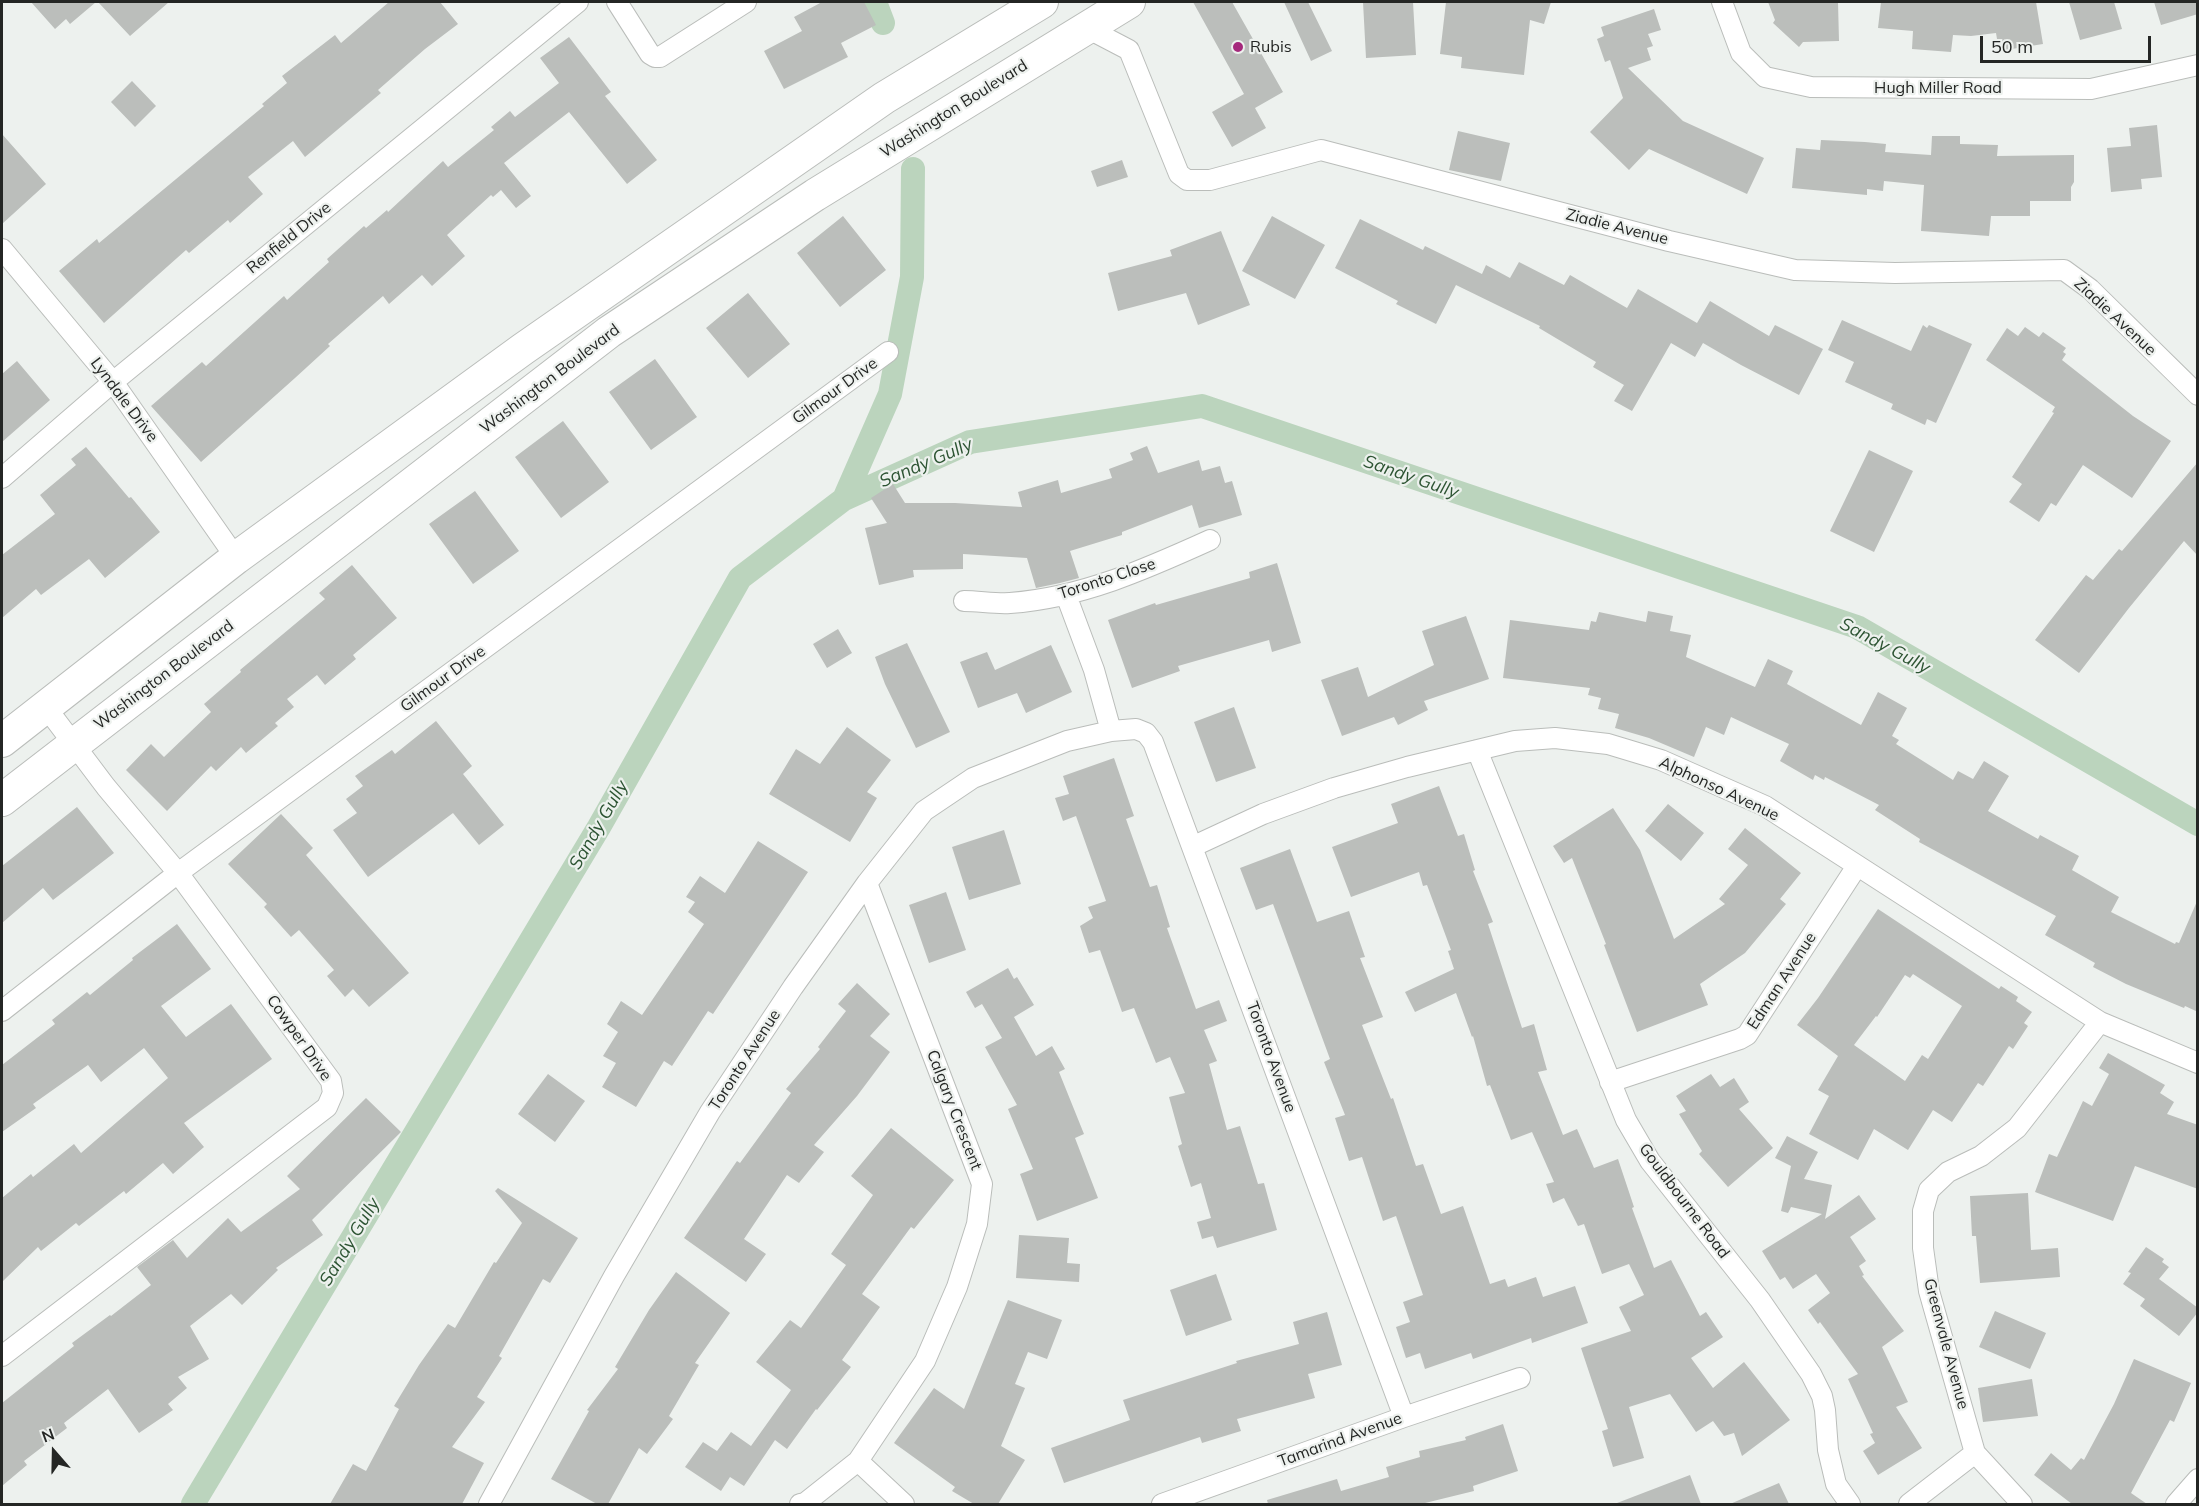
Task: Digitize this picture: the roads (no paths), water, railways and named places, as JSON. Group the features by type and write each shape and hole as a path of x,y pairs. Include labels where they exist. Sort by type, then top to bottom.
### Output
{"highway":[{"path":"2,741 236,558 523,350 884,98 1042,2"},
{"name":"Washington Boulevard","path":"2,800 609,332 814,195 1129,2"}],"street":[{"name":"Renfield Drive","path":"2,478 113,382 578,2"},
{"path":"617,2 650,54 655,57 660,57 746,2"},
{"name":"Hugh Miller Road","path":"1722,2 1741,53 1766,77 1811,87 2091,89 2198,65"},
{"name":"Ziadie Avenue","path":"1085,27 1129,50 1179,174 1187,180 1201,181 1223,177 1321,150 1647,235 1795,270 1895,273 2064,270 2090,289 2198,395"},
{"name":"Lyndale Drive","path":"2,249 113,382 236,558"},
{"name":"Gilmour Drive","path":"2,1011 178,873 888,352"},
{"name":"Toronto Close","path":"964,601 1009,603 1065,595 1142,571 1210,540"},
{"path":"1065,595 1094,670 1111,731"},
{"name":"Cowper Drive","path":"2,1356 327,1107 333,1093 331,1081 178,873 45,706"},
{"name":"Toronto Avenue","path":"489,1504 614,1276 710,1112 867,883 924,811 973,778 1067,741 1111,731 1136,729 1146,733 1153,742 1194,846 1404,1417"},
{"name":"Alphonso Avenue","path":"1194,846 1263,814 1334,788 1407,767 1515,741 1555,738 1608,744 1661,760 1765,806 2100,1022 2198,1063"},
{"name":"Gouldbourne Road","path":"1477,750 1626,1120 1650,1161 1760,1300 1811,1374 1822,1396 1828,1450 1836,1484 1850,1504"},
{"name":"Edman Avenue","path":"1610,1082 1747,1035 1857,866"},
{"name":"Calgary Crescent","path":"800,1504 805,1503 858,1461 925,1361 957,1287 977,1224 982,1184 867,883"},
{"name":"Greenvale Avenue","path":"2022,1504 1975,1453 1929,1291 1923,1248 1923,1211 1929,1190 1948,1172 1981,1156 2017,1128 2100,1022"},
{"name":"Tamarind Avenue","path":"1162,1504 1520,1378"},
{"path":"1911,1504 1975,1453"},
{"path":"858,1461 904,1504"},
{"path":"2176,1504 2198,1479"}],"waterway":[{"path":"875,2 883,23"},
{"path":"844,499 890,394 912,277 913,169"},
{"name":"Sandy Gully","path":"193,1504 599,827 740,578 844,499 970,442 1202,406 1857,627 2198,824"}],"place":[{"name":"Rubis","path":"1238,47"}]}
